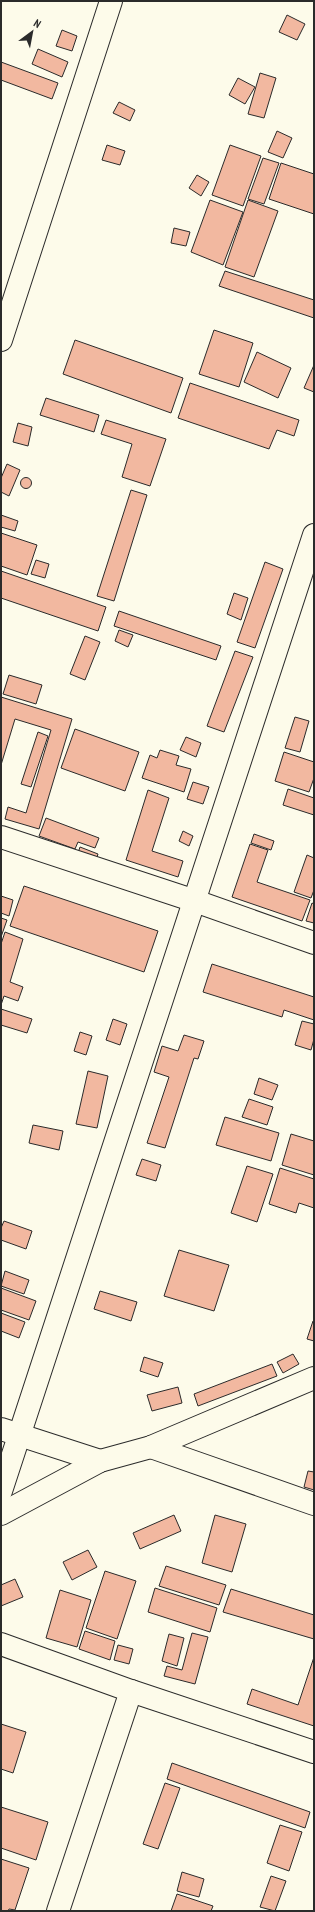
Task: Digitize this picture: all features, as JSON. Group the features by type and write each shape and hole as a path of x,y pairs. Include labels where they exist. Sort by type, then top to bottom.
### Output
{"street":[{"path":"1,340 111,1"},
{"path":"1,1491 11,1432 195,901 314,535"},
{"path":"1,837 195,901 314,943"},
{"path":"1,1514 100,1461 151,1447 314,1378"},
{"path":"11,1432 100,1461"},
{"path":"151,1447 314,1504"},
{"path":"1,1644 131,1691 314,1752"},
{"path":"58,1911 131,1691"}],"building":[{"path":"287,15 305,24 297,40 279,32"},
{"path":"62,30 77,36 72,51 56,46"},
{"path":"38,49 68,62 62,77 32,64"},
{"path":"1,62 58,83 52,99 1,80"},
{"path":"260,73 276,78 264,118 248,114"},
{"path":"238,78 255,87 245,104 229,95"},
{"path":"119,102 135,110 130,121 113,113"},
{"path":"277,131 292,138 283,158 268,152"},
{"path":"107,145 125,151 120,165 102,160"},
{"path":"230,145 261,156 243,206 212,195"},
{"path":"263,158 279,163 264,204 248,199"},
{"path":"281,163 314,174 314,214 269,199"},
{"path":"197,175 209,182 201,196 189,188"},
{"path":"210,200 243,212 223,265 191,252"},
{"path":"248,200 278,211 254,277 225,267"},
{"path":"174,228 190,232 186,246 171,243"},
{"path":"225,271 314,300 314,318 219,286"},
{"path":"214,330 253,343 239,387 199,374"},
{"path":"75,340 183,378 171,413 63,374"},
{"path":"257,352 291,368 278,398 244,382"},
{"path":"314,365 314,392 304,388"},
{"path":"190,383 299,420 294,436 277,430 269,449 178,418"},
{"path":"46,398 99,415 94,432 40,415"},
{"path":"106,420 166,439 150,486 122,477 132,444 101,434"},
{"path":"18,423 32,427 28,446 13,442"},
{"path":"7,464 20,470 9,496 1,492 1,478"},
{"path":"26,477 30,479 32,483 30,487 26,489 22,487 20,483 22,479"},
{"path":"131,490 147,495 114,601 97,596"},
{"path":"1,515 18,521 15,531 1,527"},
{"path":"1,533 37,545 27,575 1,566"},
{"path":"36,560 49,564 45,578 31,574"},
{"path":"265,562 283,569 255,648 237,642"},
{"path":"1,571 106,607 98,631 1,598"},
{"path":"234,593 248,598 241,620 227,614"},
{"path":"119,611 221,646 216,660 114,626"},
{"path":"119,630 133,635 128,647 115,641"},
{"path":"85,636 100,642 85,680 70,674"},
{"path":"235,651 253,657 224,732 207,726"},
{"path":"9,675 42,685 36,704 3,694"},
{"path":"1,697 72,719 39,829 5,819 8,807 26,813 51,730 15,719 1,765"},
{"path":"295,717 309,721 300,752 285,748"},
{"path":"75,729 139,752 125,791 61,768"},
{"path":"38,732 48,736 31,787 21,784"},
{"path":"186,737 201,743 196,757 180,750"},
{"path":"160,750 179,756 176,765 191,769 184,792 142,778 150,755 157,758"},
{"path":"284,752 314,762 314,778 309,792 275,781"},
{"path":"193,782 209,787 203,804 187,799"},
{"path":"288,789 314,798 314,815 283,805"},
{"path":"148,790 169,798 152,851 183,861 178,877 126,860"},
{"path":"46,818 99,838 95,848 78,842 75,849 39,836"},
{"path":"183,831 193,836 189,846 179,841"},
{"path":"254,834 274,841 271,850 251,843"},
{"path":"250,844 268,850 257,882 310,900 302,921 232,897"},
{"path":"80,847 98,854 94,866 76,859"},
{"path":"307,855 314,858 314,890 311,898 294,892"},
{"path":"24,886 158,931 144,972 10,926"},
{"path":"1,896 13,900 9,916 1,913"},
{"path":"312,903 314,904 314,923 306,921"},
{"path":"1,918 7,920 1,937"},
{"path":"5,932 23,939 10,982 23,987 18,1001 4,996 1,1005 1,944"},
{"path":"212,964 314,997 314,1020 284,1010 282,1017 203,992"},
{"path":"1,1009 32,1019 27,1033 1,1025"},
{"path":"113,1019 127,1024 120,1045 106,1040"},
{"path":"302,1021 314,1024 314,1039 311,1050 295,1045"},
{"path":"80,1032 92,1036 86,1055 74,1051"},
{"path":"184,1035 204,1041 198,1059 194,1058 165,1148 147,1143 169,1077 154,1072 162,1046 178,1051"},
{"path":"88,1071 108,1076 97,1128 76,1124"},
{"path":"259,1078 278,1085 272,1100 254,1094"},
{"path":"249,1099 273,1107 267,1125 242,1117"},
{"path":"225,1117 279,1133 271,1161 216,1145"},
{"path":"33,1125 63,1131 59,1150 29,1143"},
{"path":"291,1134 314,1141 314,1175 282,1165"},
{"path":"142,1159 161,1165 156,1181 136,1175"},
{"path":"247,1166 273,1174 257,1222 231,1213"},
{"path":"280,1168 314,1179 314,1208 299,1203 296,1213 269,1204"},
{"path":"4,1221 32,1231 26,1249 1,1240 1,1228"},
{"path":"179,1250 229,1265 214,1311 164,1296"},
{"path":"5,1271 29,1280 24,1294 1,1286"},
{"path":"1,1288 36,1301 29,1320 1,1310"},
{"path":"100,1291 137,1302 131,1321 94,1309"},
{"path":"1,1313 25,1322 19,1338 1,1331"},
{"path":"314,1321 314,1341 307,1339"},
{"path":"293,1354 299,1364 283,1373 277,1362"},
{"path":"144,1357 163,1363 158,1377 140,1371"},
{"path":"272,1364 277,1376 198,1406 194,1394"},
{"path":"178,1387 182,1403 152,1411 147,1395"},
{"path":"308,1471 314,1472 314,1490 304,1487"},
{"path":"174,1515 181,1531 140,1549 133,1533"},
{"path":"215,1515 246,1524 232,1572 202,1563"},
{"path":"88,1550 97,1567 72,1580 63,1562"},
{"path":"166,1566 226,1585 219,1605 159,1586"},
{"path":"105,1571 136,1581 117,1639 86,1628"},
{"path":"15,1579 23,1597 1,1606 1,1585"},
{"path":"155,1588 217,1608 210,1632 148,1612"},
{"path":"231,1589 314,1615 314,1639 223,1612"},
{"path":"60,1590 91,1600 77,1647 46,1638"},
{"path":"85,1631 115,1641 110,1660 79,1649"},
{"path":"192,1633 208,1637 195,1684 164,1676 167,1666 182,1670"},
{"path":"169,1634 184,1638 177,1666 162,1661"},
{"path":"118,1645 133,1649 129,1664 114,1660"},
{"path":"314,1657 314,1726 247,1704 252,1689 298,1705"},
{"path":"1,1724 26,1732 13,1773 1,1769"},
{"path":"172,1763 310,1812 305,1828 167,1779"},
{"path":"165,1783 180,1788 158,1849 143,1844"},
{"path":"1,1807 48,1822 36,1860 1,1848"},
{"path":"280,1825 302,1832 289,1871 267,1863"},
{"path":"1,1859 29,1868 15,1910 9,1909 8,1911 1,1911"},
{"path":"182,1872 204,1879 199,1897 177,1891"},
{"path":"271,1876 286,1881 275,1911 260,1907"},
{"path":"177,1894 213,1906 211,1911 171,1911"}]}
